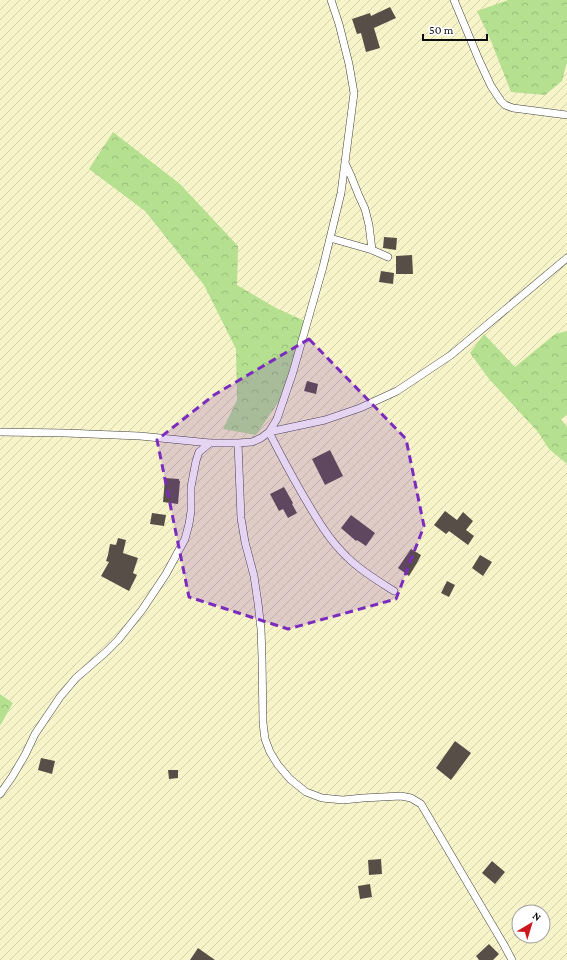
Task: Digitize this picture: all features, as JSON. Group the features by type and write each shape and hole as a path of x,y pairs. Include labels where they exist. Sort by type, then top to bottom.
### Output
{"street":[{"path":"0,432 140,436 210,443 238,443 252,442 269,432 277,419 293,372 323,267 341,193 354,93 349,64 339,24 331,0"},
{"path":"454,0 486,75 496,95 501,101 513,108 567,115"},
{"path":"345,163 365,209 369,225 372,250"},
{"path":"330,238 372,250 388,257"},
{"path":"269,432 325,420 360,408 397,391 451,355 567,258"},
{"path":"269,432 330,539 347,558 394,591"},
{"path":"0,793 12,777 35,734 60,697 76,678 118,640 142,610 166,574 185,539 191,511 191,487 199,452 210,443"},
{"path":"238,443 238,474 241,518 257,596 261,636 263,723 265,739 270,752 278,765 290,779 306,792 322,798 342,800 401,796 411,798 421,804 512,960"}],"highlighted area":[{"path":"309,339 406,439 424,526 396,599 288,629 189,597 157,440 214,395"}],"shaded area":[{"path":"0,0 567,0 567,960 0,960 0,726 13,703 0,694"}],"green space":[{"path":"508,0 567,0 567,62 562,81 545,95 511,92 491,41 477,11"},
{"path":"113,132 180,184 238,246 237,285 276,308 307,322 286,391 256,435 223,429 237,400 236,349 204,285 145,211 89,169"},
{"path":"567,331 567,415 561,419 567,427 567,464 549,449 538,432 489,379 470,353 484,334 515,367 555,334"},
{"path":"0,694 13,703 0,726"}],"building":[{"path":"390,7 396,18 374,28 380,48 366,52 361,33 357,34 352,19 370,13 371,16"},
{"path":"384,237 397,238 396,250 383,248"},
{"path":"412,255 413,274 396,274 396,256"},
{"path":"381,271 394,273 393,284 379,282"},
{"path":"307,381 318,384 316,394 304,391"},
{"path":"330,450 343,476 325,485 312,459"},
{"path":"165,478 179,479 180,481 178,504 163,502"},
{"path":"284,487 297,513 288,518 283,509 279,511 270,494"},
{"path":"445,511 457,520 463,512 473,521 466,530 474,536 468,545 449,531 446,534 434,525"},
{"path":"152,513 166,515 164,526 150,524"},
{"path":"351,515 375,533 366,546 357,540 356,541 341,528"},
{"path":"118,538 126,540 123,553 138,558 133,573 137,575 129,591 101,576 109,562 106,561 110,544 116,545"},
{"path":"411,549 421,555 409,576 398,568"},
{"path":"480,555 492,562 483,576 472,568"},
{"path":"447,581 455,585 449,597 441,593"},
{"path":"455,741 471,753 451,780 436,768"},
{"path":"41,758 55,761 52,774 38,770"},
{"path":"168,770 178,770 178,778 169,779"},
{"path":"381,859 382,874 369,875 368,860"},
{"path":"492,861 505,872 495,884 482,873"},
{"path":"370,884 372,897 360,899 358,886"},
{"path":"489,944 499,954 493,960 479,960 476,956"},
{"path":"198,948 215,960 190,960"}]}
